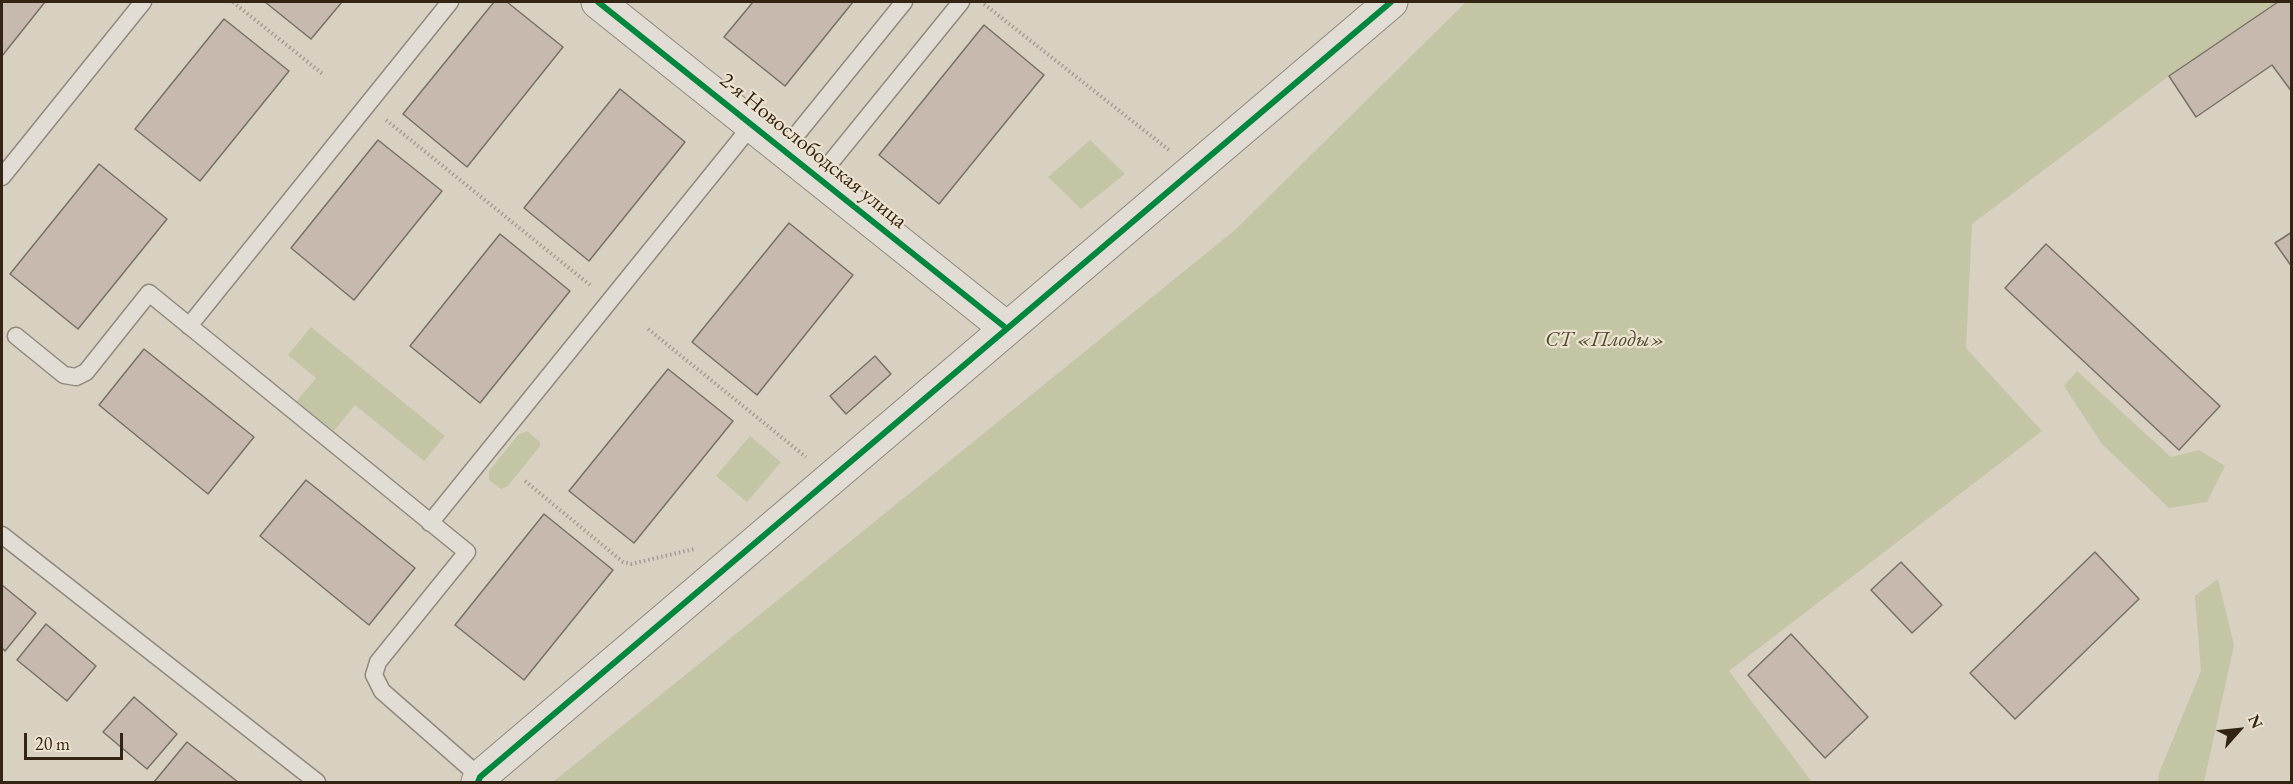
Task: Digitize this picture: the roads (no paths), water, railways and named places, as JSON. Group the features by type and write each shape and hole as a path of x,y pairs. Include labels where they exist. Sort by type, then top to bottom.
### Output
{"street":[{"name":"2-я Новослободская улица","path":"598,2 1006,328"},
{"path":"479,780 1006,328 1391,2"}],"lane":[{"path":"2,177 143,2"},
{"path":"189,326 450,2"},
{"path":"784,150 903,2"},
{"path":"818,178 961,2"},
{"path":"430,523 752,125"},
{"path":"16,336 64,375 76,377 86,372 149,293 467,552 378,662 374,675 382,691 479,780"},
{"path":"2,535 317,783"}],"park label":[{"name":"СТ «Плоды»","path":"1605,340"}]}
